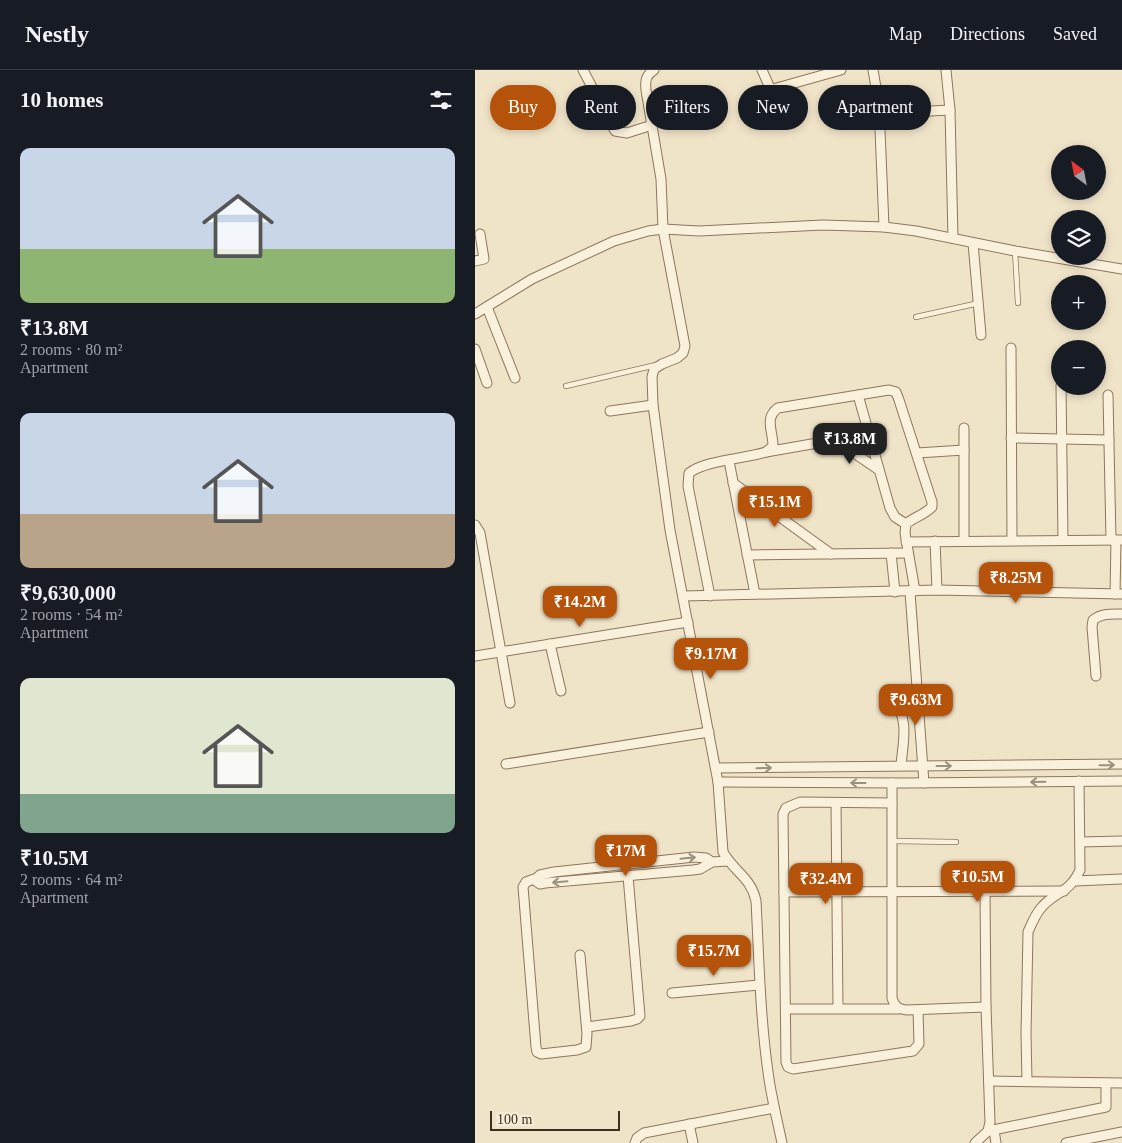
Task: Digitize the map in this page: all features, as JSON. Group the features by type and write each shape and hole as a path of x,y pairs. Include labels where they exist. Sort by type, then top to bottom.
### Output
{"street":[{"path":"583,70 615,131 627,133 646,127"},
{"path":"646,86 645,79 655,70"},
{"path":"762,70 767,83 773,89 841,70"},
{"path":"873,70 879,105 884,227"},
{"path":"946,70 950,110 953,238"},
{"path":"931,111 950,110"},
{"path":"653,130 661,179 663,229 685,346 683,353 677,358 654,369 652,377 653,405 671,530 719,782 723,852 728,861 753,889 756,901 759,985 768,1072 782,1143"},
{"path":"475,314 532,279 614,241 648,231 663,229 690,231 823,225 884,227 1122,269"},
{"path":"475,260 484,259 480,234"},
{"path":"973,242 981,335"},
{"path":"487,307 515,378"},
{"path":"1011,348 1012,540"},
{"path":"475,349 487,383"},
{"path":"766,452 773,446 770,418 771,413 777,408 889,390 896,392 932,502 932,507 926,512 905,524"},
{"path":"858,395 892,513 905,524"},
{"path":"1061,395 1063,540"},
{"path":"684,596 937,590 1119,594 1109,440 1109,395"},
{"path":"610,411 653,405"},
{"path":"964,428 964,541"},
{"path":"710,596 687,480 689,473 695,468 766,452 869,434"},
{"path":"1011,438 1109,440"},
{"path":"835,440 879,470"},
{"path":"917,453 964,450"},
{"path":"729,461 755,594"},
{"path":"733,483 831,554"},
{"path":"905,524 912,591 924,783"},
{"path":"475,525 480,533 510,703"},
{"path":"906,542 1116,540"},
{"path":"935,541 937,590"},
{"path":"891,553 895,592"},
{"path":"747,556 908,553"},
{"path":"1096,676 1093,620 1105,614 1122,614"},
{"path":"475,656 688,622"},
{"path":"551,644 561,691"},
{"path":"892,700 899,707 903,715 901,765"},
{"path":"506,764 709,732"},
{"path":"716,768 1122,764"},
{"path":"1027,1081 1028,932 1042,906 1065,891 1075,881 1080,870 1079,781"},
{"path":"719,782 924,783 1122,781"},
{"path":"892,783 892,998 894,1005 898,1009"},
{"path":"892,803 800,802 787,808 783,814 786,1062 793,1069 913,1051 919,1044 918,1010"},
{"path":"836,803 839,1008"},
{"path":"1079,842 1122,841"},
{"path":"580,955 588,1042 586,1047 582,1049 541,1054 537,1052 523,887 526,882 540,875 553,872 694,857 706,858 712,862"},
{"path":"537,878 537,882 545,884 693,870 700,869 712,862 728,861"},
{"path":"587,1027 637,1020 639,1016 628,876"},
{"path":"1075,881 1122,879"},
{"path":"985,891 986,1007 990,1122 996,1143"},
{"path":"784,892 1065,891"},
{"path":"672,993 759,985"},
{"path":"786,1009 918,1010 986,1007"},
{"path":"989,1081 1122,1083"},
{"path":"975,1143 991,1130 1107,1107 1106,1083"},
{"path":"635,1143 637,1138 644,1132 774,1108"},
{"path":"689,1124 693,1143"},
{"path":"1066,1143 1122,1132"}],"lane":[{"path":"1015,251 1017,303"},
{"path":"916,317 979,303"},
{"path":"566,386 662,364"},
{"path":"892,841 956,842"}]}
